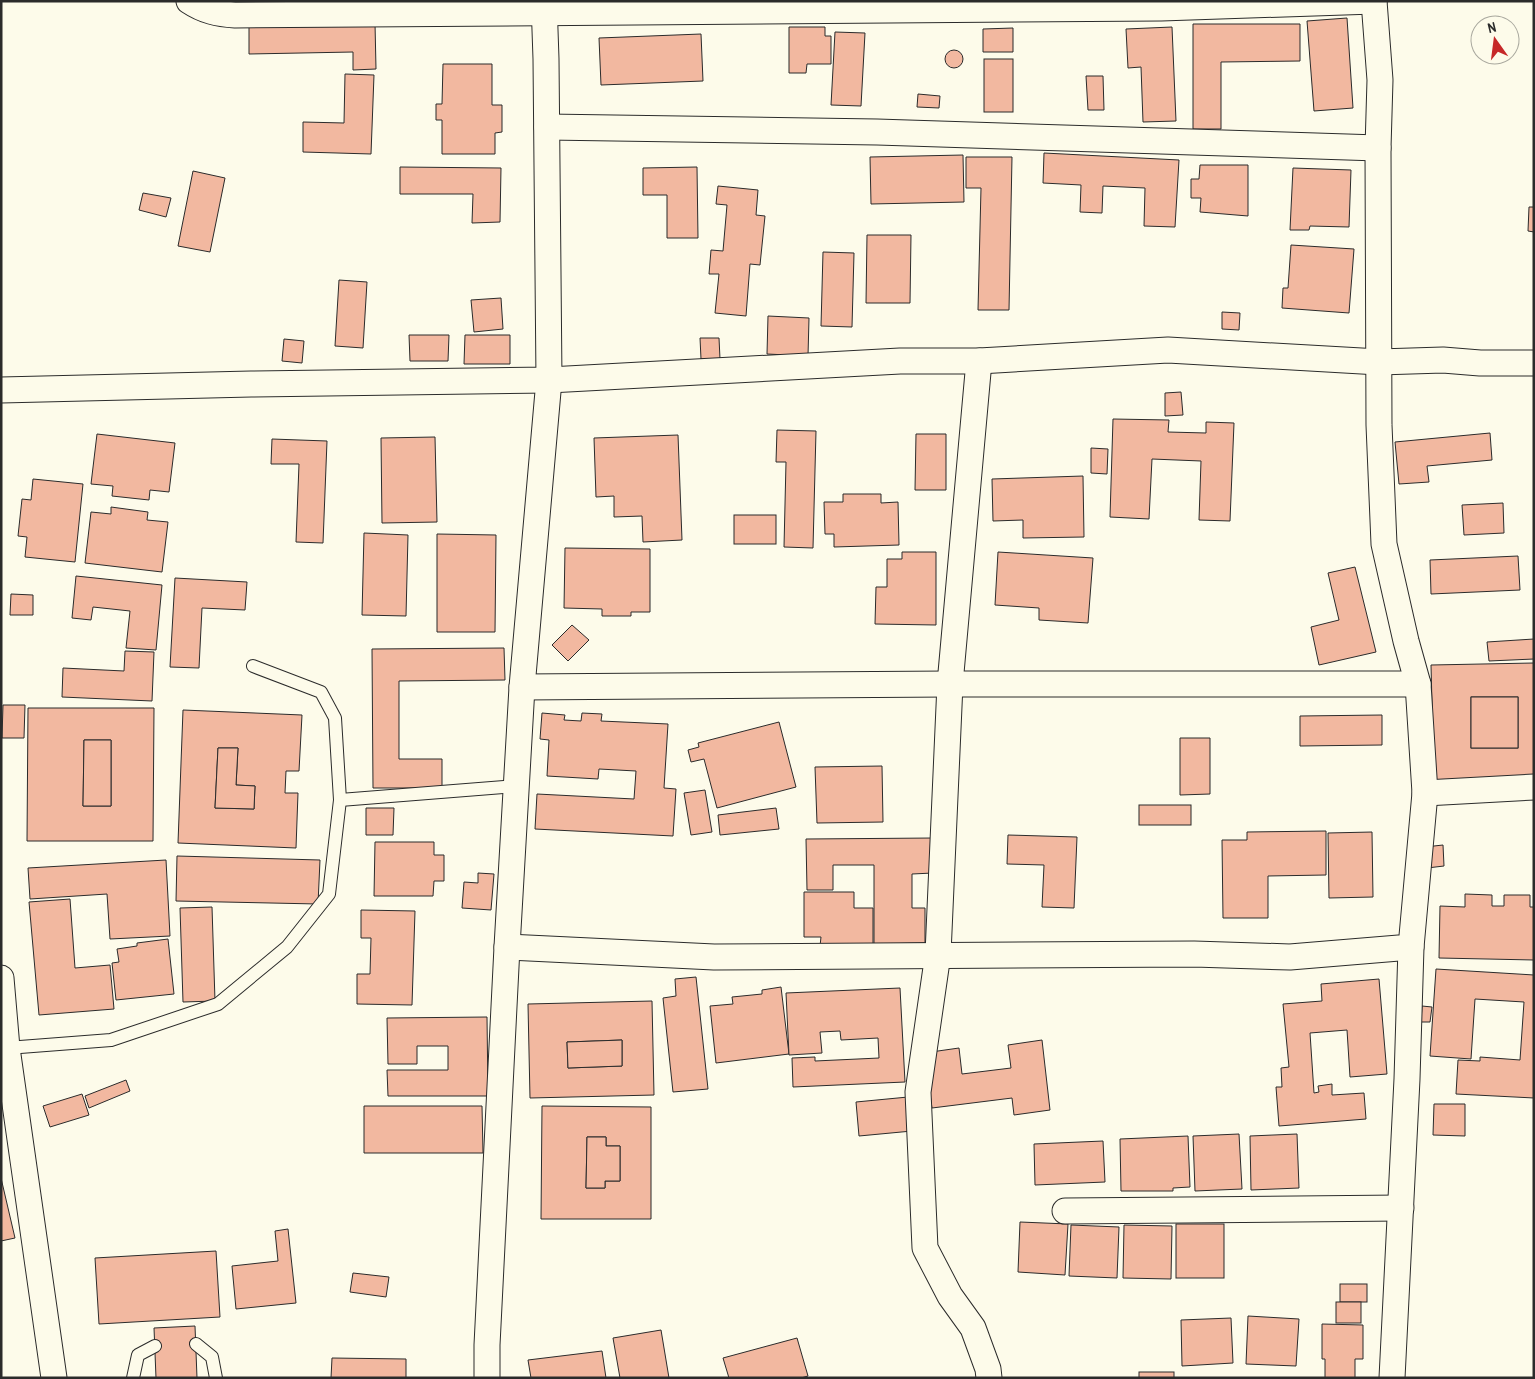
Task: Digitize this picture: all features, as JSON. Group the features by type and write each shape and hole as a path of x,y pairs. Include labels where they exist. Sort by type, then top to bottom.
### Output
{"street":[{"path":"189,1 203,9 218,14 236,15 544,7 1161,8 1374,1 1380,80 1378,148 1379,425 1384,544 1406,641 1418,684 1425,793 1410,947 1407,1079 1392,1378"},
{"path":"487,1378 506,947 522,687 549,380 544,7"},
{"path":"547,127 877,132 1378,148"},
{"path":"1,390 549,380 900,361 979,361 1168,350 1379,362 1443,360 1480,363 1534,363"},
{"path":"979,361 950,684 938,954 918,1092 925,1248 950,1296 973,1328 988,1369 989,1378"},
{"path":"522,687 950,684 1418,684"},
{"path":"1425,793 1534,787"},
{"path":"506,947 714,957 938,954 1194,954 1290,957 1410,947"},
{"path":"1,978 7,1048 54,1378"},
{"path":"1065,1211 1401,1208"}],"lane":[{"path":"7,1048 111,1040 218,1004 287,947 329,894 340,800 335,718 321,692 253,666"},
{"path":"340,800 516,786"},
{"path":"196,1344 212,1357 216,1378"},
{"path":"133,1378 138,1355 155,1346"}],"building":[{"path":"1347,18 1353,108 1314,111 1307,21"},
{"path":"375,23 376,69 353,70 353,52 249,54 249,25"},
{"path":"1193,24 1300,24 1300,61 1221,62 1221,129 1193,129"},
{"path":"789,27 825,27 825,36 831,36 831,64 807,64 806,73 789,73"},
{"path":"1172,27 1176,121 1143,122 1141,67 1128,68 1126,29"},
{"path":"1013,28 1013,52 983,52 983,29"},
{"path":"835,32 865,33 861,106 831,105"},
{"path":"701,34 703,81 601,85 599,38"},
{"path":"950,50 958,50 963,55 961,66 950,68 945,63 945,55"},
{"path":"984,59 1013,59 1013,112 984,112"},
{"path":"443,64 492,64 492,105 502,105 502,132 495,133 495,154 442,154 442,120 436,120 436,104 442,104"},
{"path":"345,74 374,75 371,154 303,152 303,122 344,123"},
{"path":"1086,76 1103,76 1104,110 1088,110"},
{"path":"918,94 940,96 939,108 917,107"},
{"path":"1044,153 1179,160 1175,227 1144,226 1145,188 1103,186 1102,213 1080,212 1081,185 1043,183"},
{"path":"963,155 964,202 871,204 870,157"},
{"path":"966,157 1012,157 1009,310 978,310 981,188 966,188"},
{"path":"1200,165 1248,165 1248,216 1200,212 1201,198 1191,198 1191,179 1199,179"},
{"path":"400,167 501,168 500,222 472,223 473,194 400,194"},
{"path":"697,167 698,238 667,238 667,195 643,195 643,168"},
{"path":"1293,168 1351,170 1349,227 1310,226 1309,230 1290,230"},
{"path":"193,171 225,178 210,252 178,246"},
{"path":"718,186 758,190 756,215 765,216 760,265 750,264 746,316 715,313 719,274 709,274 711,250 723,251 727,205 716,204"},
{"path":"143,193 171,198 166,217 139,210"},
{"path":"1529,207 1534,207 1534,232 1528,231"},
{"path":"867,235 911,235 910,303 866,303"},
{"path":"1291,245 1354,249 1349,313 1282,308 1283,288 1288,288"},
{"path":"823,252 854,253 852,327 821,326"},
{"path":"339,280 367,282 363,348 335,346"},
{"path":"501,298 503,329 474,332 471,300"},
{"path":"1222,312 1240,313 1239,330 1222,329"},
{"path":"768,316 809,318 808,356 767,354"},
{"path":"409,335 449,335 448,361 410,361"},
{"path":"465,335 510,335 510,364 464,364"},
{"path":"700,338 719,338 720,359 701,359"},
{"path":"284,339 304,341 302,363 282,361"},
{"path":"1181,392 1183,415 1165,416 1165,393"},
{"path":"1113,419 1169,420 1168,432 1206,433 1206,422 1234,423 1230,521 1199,520 1201,461 1152,459 1149,519 1110,517"},
{"path":"777,430 816,431 813,548 784,547 786,462 776,462"},
{"path":"1490,433 1492,460 1427,466 1429,482 1399,484 1395,442"},
{"path":"97,434 175,443 169,492 150,490 149,500 112,496 113,486 91,484"},
{"path":"916,434 946,434 946,490 915,490"},
{"path":"678,435 682,540 643,542 642,516 614,517 614,496 596,497 594,438"},
{"path":"435,437 437,522 382,523 381,438"},
{"path":"272,439 327,441 323,543 296,542 299,464 271,464"},
{"path":"1091,448 1108,449 1107,474 1091,473"},
{"path":"1083,476 1084,537 1023,538 1023,520 993,521 992,479"},
{"path":"33,479 83,484 75,562 25,557 27,537 18,536 22,499 31,500"},
{"path":"843,494 881,494 881,503 898,502 899,545 834,547 834,534 825,534 824,502 843,502"},
{"path":"1503,503 1504,533 1464,535 1462,505"},
{"path":"111,507 148,512 147,520 168,522 162,572 85,563 91,512 111,514"},
{"path":"734,515 776,515 776,544 734,544"},
{"path":"364,533 408,535 406,616 362,615"},
{"path":"437,534 496,535 495,632 437,632"},
{"path":"565,548 650,549 650,612 631,612 631,616 602,616 602,609 564,608"},
{"path":"902,552 936,552 936,625 875,624 876,587 887,587 887,559 902,559"},
{"path":"998,552 1093,558 1088,623 1039,620 1039,608 995,605"},
{"path":"1518,556 1520,590 1431,594 1430,560"},
{"path":"1355,567 1376,652 1319,665 1311,627 1339,620 1328,573"},
{"path":"76,576 162,585 156,650 126,648 130,611 93,607 91,620 72,618"},
{"path":"175,578 247,582 245,610 202,608 199,668 170,667"},
{"path":"11,594 33,595 33,615 10,615"},
{"path":"572,625 589,640 568,661 552,645"},
{"path":"1534,639 1534,659 1489,661 1487,642"},
{"path":"504,648 505,680 399,681 399,759 442,759 442,788 373,788 372,649"},
{"path":"125,651 154,652 152,701 62,697 63,668 124,671"},
{"path":"1534,663 1534,781 1434,784 1431,665","holes":["1471,697 1518,697 1518,748 1471,748"]},
{"path":"1471,697 1518,697 1518,748 1471,748"},
{"path":"3,705 25,705 24,738 2,738"},
{"path":"28,708 154,708 153,841 27,841","holes":["84,740 111,740 111,806 83,806"]},
{"path":"183,710 302,715 299,771 286,771 285,793 298,793 296,848 178,843","holes":["218,748 238,748 236,785 255,786 254,809 215,808"]},
{"path":"542,713 565,715 564,720 581,721 582,713 602,714 601,721 668,724 664,788 676,789 673,836 535,829 537,794 634,799 636,771 599,769 598,779 547,776 549,740 540,739"},
{"path":"1382,715 1382,745 1300,746 1300,716"},
{"path":"779,722 796,787 717,808 704,759 691,762 688,750 699,747 698,743"},
{"path":"1180,738 1210,738 1210,794 1180,795"},
{"path":"84,740 111,740 111,806 83,806"},
{"path":"218,748 238,748 236,785 255,786 254,809 215,808"},
{"path":"882,766 883,822 817,823 815,767"},
{"path":"705,790 712,832 691,835 684,793"},
{"path":"1139,805 1191,805 1191,825 1139,825"},
{"path":"366,808 394,808 393,835 366,835"},
{"path":"776,808 779,829 720,835 718,815"},
{"path":"1326,831 1326,875 1268,876 1268,918 1223,918 1222,840 1247,840 1247,832"},
{"path":"1372,832 1373,897 1329,898 1328,833"},
{"path":"1008,835 1077,837 1074,908 1042,907 1044,865 1007,864"},
{"path":"933,838 933,873 912,874 912,908 925,908 925,943 874,944 874,865 833,865 833,890 807,890 806,839"},
{"path":"375,842 434,842 434,855 444,855 444,881 434,881 433,896 374,896"},
{"path":"1443,845 1444,866 1427,868 1425,847"},
{"path":"177,856 320,860 318,904 176,901"},
{"path":"166,860 170,936 110,939 107,894 30,899 28,868"},
{"path":"478,873 494,874 491,910 462,908 464,882 478,883"},
{"path":"804,892 854,892 854,908 873,908 873,945 820,946 821,937 804,937"},
{"path":"1465,894 1492,895 1492,906 1504,906 1504,895 1530,895 1530,907 1534,907 1534,960 1439,958 1440,906 1465,907"},
{"path":"70,899 75,968 110,965 114,1009 39,1015 29,902"},
{"path":"212,907 215,1001 183,1002 180,908"},
{"path":"361,910 415,911 412,1005 357,1004 357,974 370,974 371,938 361,938"},
{"path":"168,939 174,994 116,1000 112,963 119,962 117,949 137,946 137,943"},
{"path":"1436,969 1534,975 1534,1098 1456,1094 1458,1060 1480,1061 1480,1057 1520,1060 1524,1002 1475,999 1471,1059 1430,1056"},
{"path":"696,977 708,1089 673,1092 663,998 676,996 675,979"},
{"path":"1379,979 1387,1074 1350,1077 1347,1030 1310,1033 1314,1093 1319,1092 1318,1086 1332,1084 1332,1095 1364,1093 1366,1119 1279,1126 1276,1087 1282,1087 1281,1068 1289,1067 1283,1004 1322,1001 1321,984"},
{"path":"781,987 789,1054 716,1063 710,1006 733,1004 732,997 762,994 762,990"},
{"path":"900,988 905,1082 793,1087 792,1058 815,1057 815,1061 879,1058 878,1038 841,1040 840,1031 820,1032 822,1053 789,1055 786,993"},
{"path":"652,1001 654,1095 530,1098 528,1004","holes":["622,1040 622,1066 568,1068 567,1042"]},
{"path":"1422,1006 1432,1007 1430,1022 1421,1022"},
{"path":"487,1017 488,1096 388,1096 387,1070 448,1070 448,1046 417,1046 417,1064 388,1064 387,1018"},
{"path":"622,1040 622,1066 568,1068 567,1042"},
{"path":"1042,1040 1050,1110 1014,1115 1012,1098 932,1108 924,1053 959,1048 962,1074 1011,1068 1008,1045"},
{"path":"126,1080 130,1091 89,1108 85,1096"},
{"path":"82,1094 89,1115 50,1127 43,1106"},
{"path":"908,1097 912,1131 859,1136 856,1102"},
{"path":"1434,1104 1465,1104 1465,1136 1433,1135"},
{"path":"364,1106 482,1106 483,1153 364,1153"},
{"path":"542,1106 651,1107 651,1219 541,1219","holes":["587,1137 606,1137 606,1146 620,1146 620,1181 605,1181 605,1188 586,1188"]},
{"path":"1239,1134 1242,1189 1195,1191 1193,1136"},
{"path":"1297,1134 1299,1188 1251,1190 1250,1136"},
{"path":"1188,1136 1190,1187 1173,1188 1173,1191 1121,1191 1120,1139"},
{"path":"587,1137 606,1137 606,1146 620,1146 620,1181 605,1181 605,1188 586,1188"},
{"path":"1103,1141 1105,1182 1035,1185 1034,1144"},
{"path":"1,1178 15,1238 1,1241"},
{"path":"1020,1222 1068,1224 1065,1275 1018,1272"},
{"path":"1176,1224 1224,1224 1224,1278 1176,1278"},
{"path":"1071,1225 1119,1227 1117,1278 1069,1276"},
{"path":"1124,1225 1172,1226 1171,1279 1123,1278"},
{"path":"288,1229 296,1303 236,1309 232,1266 278,1261 275,1231"},
{"path":"216,1251 220,1317 99,1324 95,1258"},
{"path":"353,1273 389,1277 386,1297 350,1292"},
{"path":"1340,1284 1367,1284 1367,1302 1340,1302"},
{"path":"1336,1302 1361,1302 1361,1323 1336,1323"},
{"path":"1248,1316 1299,1319 1296,1366 1246,1364"},
{"path":"1231,1318 1233,1363 1182,1366 1181,1320"},
{"path":"1322,1324 1363,1325 1363,1359 1355,1359 1355,1378 1325,1378 1325,1359 1322,1359"},
{"path":"195,1326 197,1378 156,1378 154,1328"},
{"path":"661,1330 669,1378 620,1378 613,1338"},
{"path":"797,1338 808,1376 801,1378 729,1378 723,1358"},
{"path":"602,1351 606,1378 531,1378 528,1360"},
{"path":"332,1358 406,1359 406,1378 331,1378"},
{"path":"1139,1372 1174,1372 1174,1378 1139,1378"}]}
